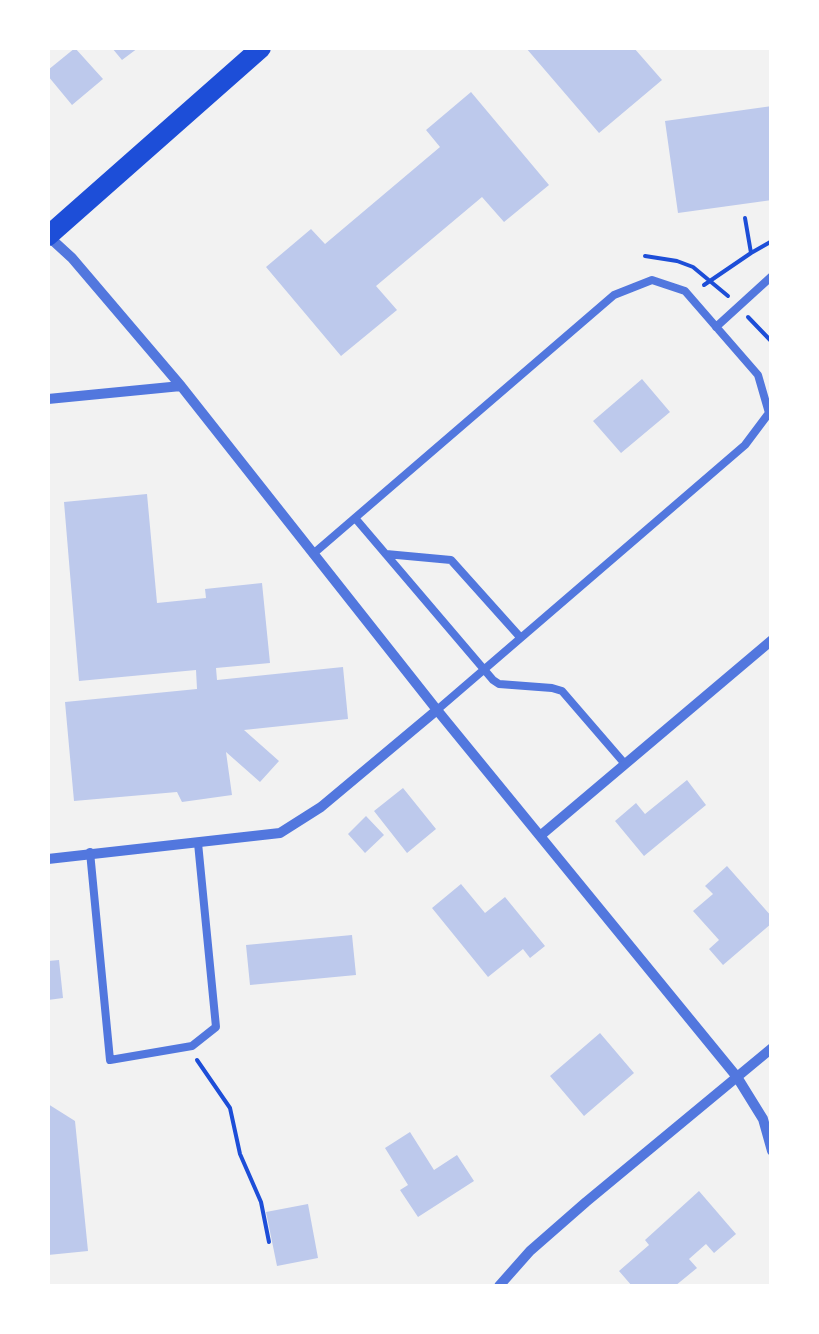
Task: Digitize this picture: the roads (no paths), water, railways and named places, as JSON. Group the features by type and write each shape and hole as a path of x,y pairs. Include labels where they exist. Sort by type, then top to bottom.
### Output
{"main road":[{"path":"48,235 260,48"}],"street":[{"path":"48,235 181,386 437,710 738,1077 763,1120 772,1152"},
{"path":"48,399 181,386"},
{"path":"540,836 772,640"},
{"path":"48,858 265,836 295,826 437,710"},
{"path":"499,1286 558,1227 772,1048"}],"lane":[{"path":"716,327 772,276"},
{"path":"312,554 614,295 652,280 685,291 758,375 768,413 746,445 437,710"},
{"path":"355,518 483,670 499,684 562,691 625,764"},
{"path":"386,554 452,560 520,637"},
{"path":"90,852 110,1060 192,1046 216,1027 198,843"}]}
